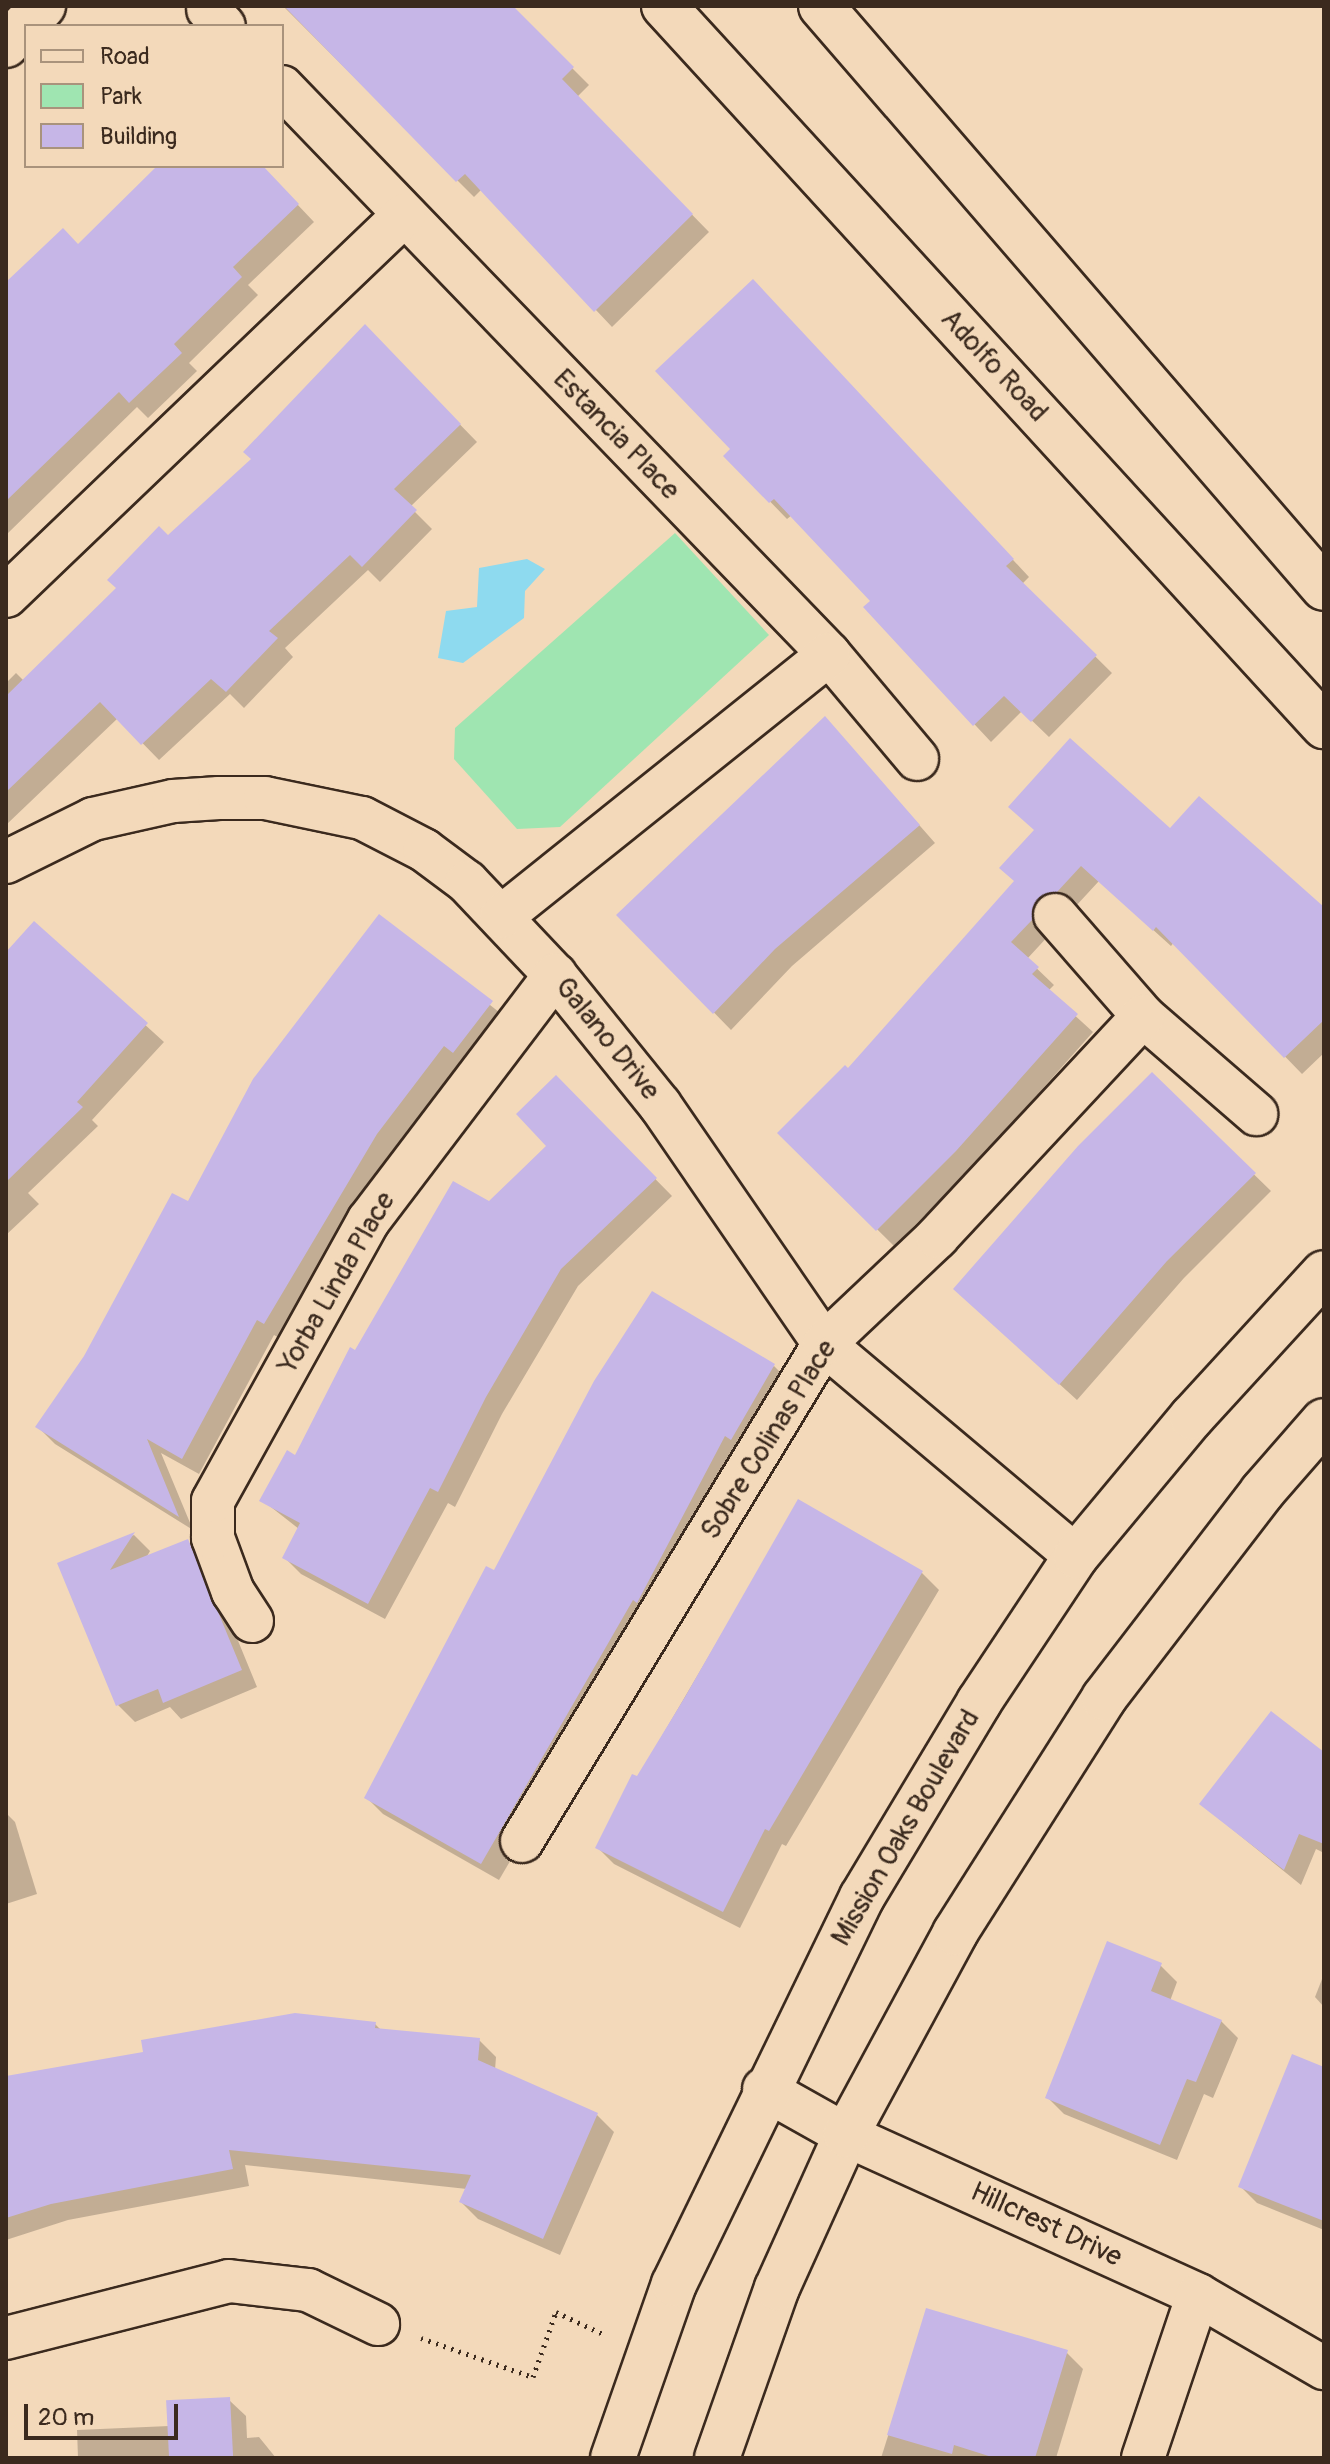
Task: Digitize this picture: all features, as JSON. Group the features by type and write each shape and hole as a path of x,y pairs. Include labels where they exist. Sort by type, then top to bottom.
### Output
{"main road":[{"path":"26,24 43,6"},
{"name":"Adolfo Road","path":"664,6 1324,726"},
{"path":"821,6 1324,588"},
{"path":"6,45 24,26"},
{"name":"Mission Oaks Boulevard","path":"613,2458 674,2284 764,2089 862,1897 979,1702 1076,1556 1192,1417 1324,1273"},
{"path":"717,2458 777,2288 846,2135 955,1933 1104,1698 1262,1492 1324,1421"}],"street":[{"name":"Estancia Place","path":"284,89 829,654 917,759"},
{"path":"6,596 404,215"},
{"path":"501,917 829,654"},
{"name":"Galano Drive","path":"6,862 43,840 128,809 203,799 265,798 375,824 424,850 467,882 555,975 660,1105 824,1344 1076,1556"},
{"path":"1055,915 1143,1016 1256,1114"},
{"name":"Yorba Linda Place","path":"252,1621 233,1592 213,1538 213,1501 369,1220 555,975"},
{"name":"Sobre Colinas Place","path":"522,1841 824,1344 937,1237 1143,1016"},
{"name":"Hillcrest Drive","path":"764,2089 846,2135 1198,2295 1324,2368"},
{"path":"6,2338 229,2281 308,2290 378,2324"},
{"path":"1143,2458 1198,2295"}],"path":[{"path":"378,2324 533,2377 556,2312 603,2334"}],"green space":[{"path":"675,533 769,635 560,827 517,829 454,759 455,728"}],"water":[{"path":"527,559 545,569 525,591 524,618 463,663 438,658 446,611 477,607 479,568"}],"building":[{"path":"284,6 513,6 574,67 562,79 693,214 594,312 465,174 456,182"},
{"path":"155,168 265,168 299,204 233,267 242,277 174,344 182,353 129,403 119,392 6,501 6,282 63,228 78,244"},
{"path":"753,279 1014,559 1006,566 1097,655 1031,722 1004,696 973,726 863,607 870,601 774,499 769,503 723,456 730,449 655,371"},
{"path":"365,324 461,424 394,489 417,510 362,567 350,555 269,631 278,638 226,692 211,679 141,745 100,702 6,792 6,696 116,588 107,580 159,526 168,535 251,459 243,452"},
{"path":"825,716 920,825 775,949 713,1014 616,915"},
{"path":"1070,738 1170,828 1199,796 1324,907 1324,1020 1284,1058 1156,927 1153,931 1081,866 1057,892 1039,898 1032,920 1011,942 1039,967 1032,974 1078,1014 956,1151 876,1231 777,1133 845,1065 848,1068 1014,881 999,868 1034,830 1008,807"},
{"path":"379,914 493,1001 453,1053 444,1046 377,1134 264,1324 257,1320 182,1459 147,1439 179,1517 35,1427 84,1356 172,1193 188,1201 253,1079"},
{"path":"34,921 148,1023 77,1102 83,1107 6,1182 6,952"},
{"path":"1152,1072 1256,1173 1167,1261 1059,1385 953,1289 1078,1146"},
{"path":"556,1075 657,1178 561,1269 486,1397 438,1492 430,1488 368,1604 282,1558 300,1523 259,1501 287,1450 295,1455 350,1347 355,1350 453,1181 489,1201 546,1146 516,1114"},
{"path":"652,1291 775,1364 731,1440 725,1436 637,1603 633,1600 481,1864 364,1798 486,1566 494,1570 594,1381"},
{"path":"798,1499 923,1571 769,1831 765,1829 723,1912 595,1848 632,1774 637,1776 685,1697"},
{"path":"135,1532 110,1570 188,1539 242,1670 163,1703 158,1689 116,1706 57,1563"},
{"path":"1271,1711 1324,1752 1324,1844 1299,1834 1284,1870 1199,1804"},
{"path":"1107,1941 1162,1963 1151,1991 1222,2020 1196,2082 1187,2079 1160,2145 1045,2098"},
{"path":"295,2013 376,2022 375,2028 480,2038 478,2060 598,2113 543,2239 459,2202 471,2175 229,2150 233,2169 51,2204 6,2218 6,2076 143,2052 141,2040"},
{"path":"1292,2054 1324,2067 1324,2221 1238,2187"},
{"path":"926,2308 1068,2350 1035,2458 995,2458 954,2445 952,2454 887,2435"},
{"path":"230,2397 233,2458 169,2458 166,2400"}]}
